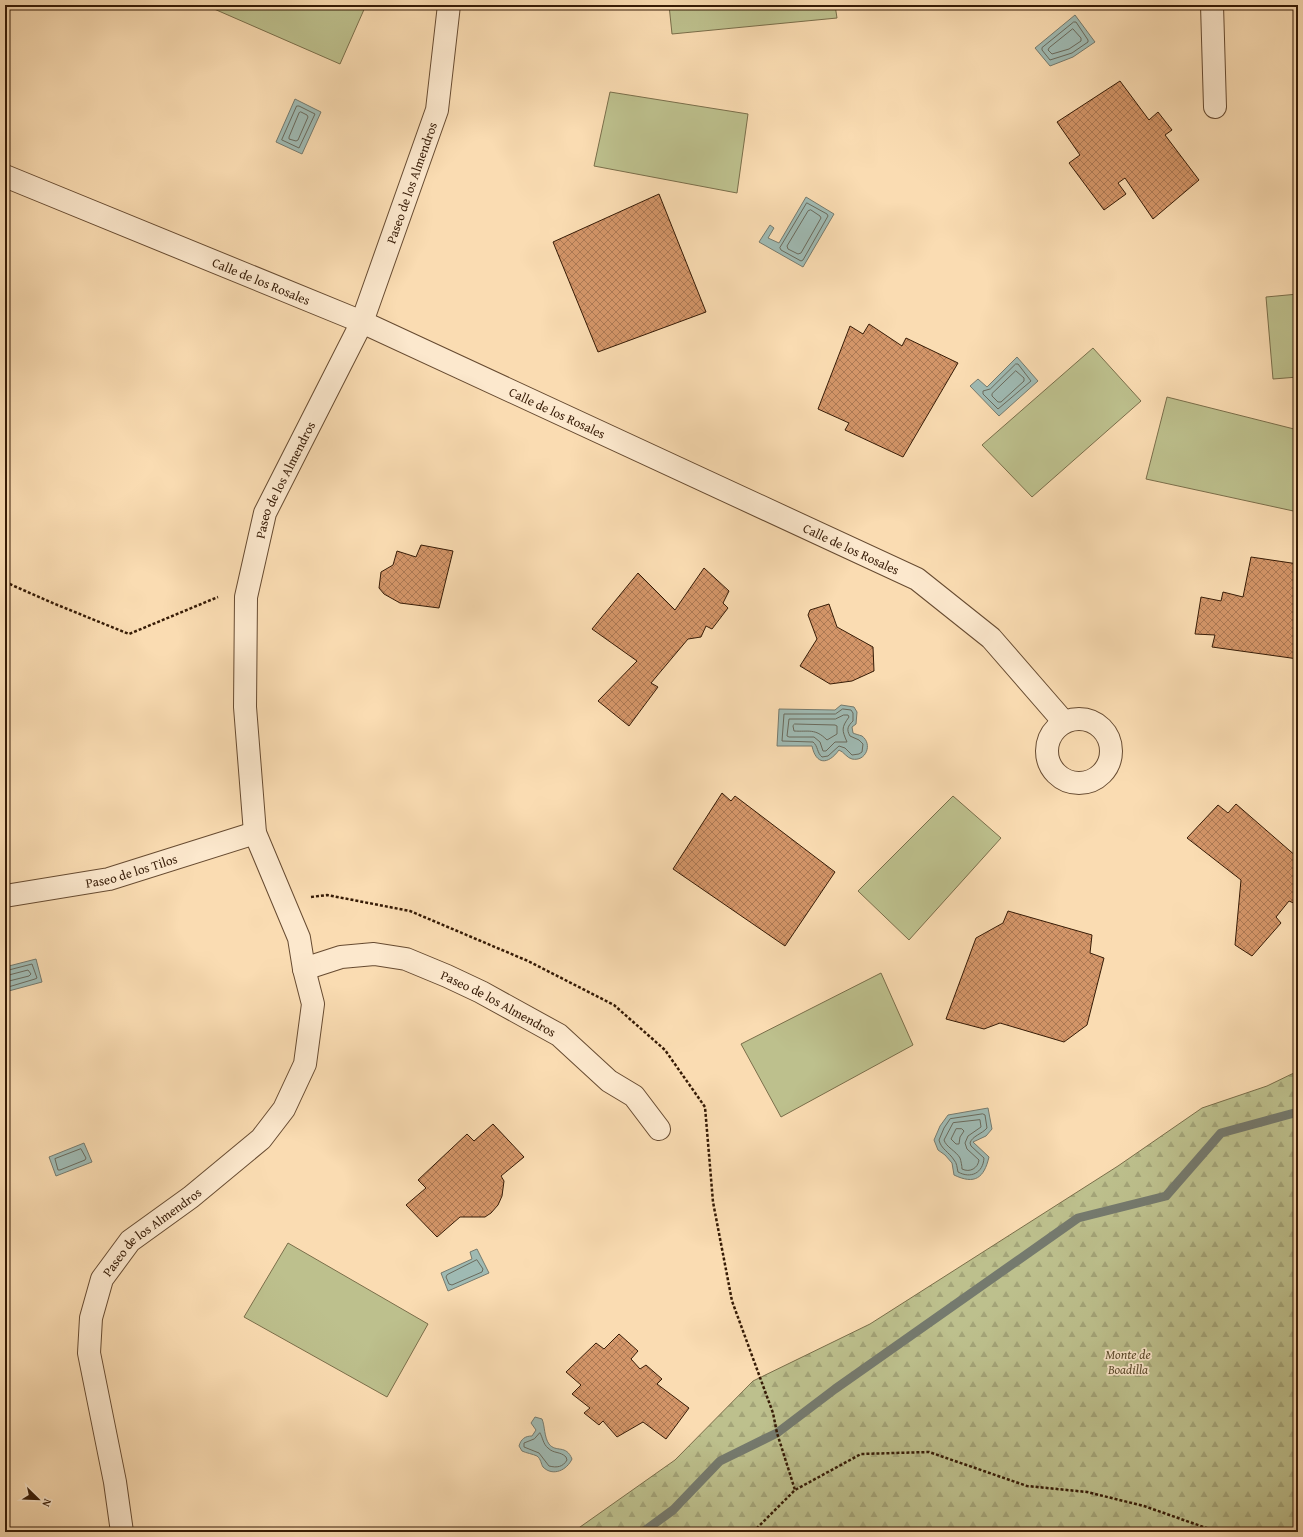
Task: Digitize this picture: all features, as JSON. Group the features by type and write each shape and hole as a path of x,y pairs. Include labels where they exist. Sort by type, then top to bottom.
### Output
{"street":[{"name":"Paseo de los Almendros","path":"122,1532 116,1482 90,1353 91,1318 102,1279 130,1240 191,1197 262,1139 284,1108 305,1064 313,1004 304,969 299,938 255,832 245,707 246,597 265,513 362,322 437,110 449,5"},
{"path":"1212,5 1215,107"},
{"name":"Calle de los Rosales","path":"5,176 362,322 917,579 991,638 1064,722"},
{"name":"Paseo de los Tilos","path":"5,896 109,879 255,832"},
{"name":"Paseo de los Almendros","path":"304,969 341,957 374,954 406,959 447,976 481,992 559,1035 609,1081 634,1096 659,1129"}],"path":[{"path":"5,582 129,634 248,584"},
{"path":"753,1532 795,1490 861,1454 929,1452 1027,1486 1087,1492 1144,1506 1212,1530 1213,1532"}],"green space":[{"path":"205,5 366,5 340,64"},
{"path":"669,5 835,5 837,18 672,34"},
{"path":"610,92 748,114 737,193 594,166"},
{"path":"1298,294 1298,377 1273,379 1266,297"},
{"path":"1093,348 1141,401 1032,497 982,445"},
{"path":"1167,397 1298,430 1298,512 1146,479"},
{"path":"953,796 1001,838 909,940 858,891"},
{"path":"881,973 913,1045 781,1117 741,1044"},
{"name":"Monte de Boadilla","path":"1298,1071 1298,1532 573,1532 675,1460 753,1381 870,1324 1118,1166 1202,1108 1267,1086"},
{"path":"288,1243 428,1324 387,1397 244,1317"}],"water":[{"path":"1075,15 1095,42 1073,57 1050,66 1035,48"},
{"path":"295,99 321,112 302,154 276,142"},
{"path":"806,197 834,214 803,267 759,242 770,225 774,228 768,238 779,243"},
{"path":"1017,357 1038,381 999,416 970,386 978,379 987,387"},
{"path":"841,705 854,707 857,712 856,724 852,727 853,733 862,736 867,743 866,752 861,758 852,759 839,750 831,758 823,761 816,757 812,746 777,746 779,709 835,710"},
{"path":"36,959 42,982 5,992 5,967"},
{"path":"988,1108 992,1129 986,1136 973,1142 989,1157 984,1170 978,1178 973,1179 961,1178 954,1175 952,1163 938,1150 934,1140 940,1126 948,1115"},
{"path":"84,1143 92,1162 56,1176 49,1157"},
{"path":"477,1249 489,1273 448,1291 441,1273 472,1259 470,1252"},
{"path":"535,1417 542,1419 546,1438 549,1444 552,1447 564,1450 570,1454 572,1459 570,1463 559,1471 551,1472 547,1470 543,1467 537,1456 522,1451 519,1446 525,1437 532,1436 536,1430 531,1423"}],"building":[{"path":"1120,81 1149,120 1158,112 1172,130 1165,135 1199,180 1153,219 1125,178 1118,183 1126,194 1104,210 1069,163 1080,155 1057,122"},
{"path":"659,194 706,312 598,352 553,242"},
{"path":"869,324 902,346 906,338 958,363 903,457 845,430 849,423 818,409 850,326 863,334"},
{"path":"421,545 453,551 439,608 400,603 384,594 379,588 381,572 393,565 397,551 416,557"},
{"path":"1251,557 1298,564 1298,659 1212,647 1215,635 1195,634 1201,597 1221,601 1223,592 1243,597"},
{"path":"704,568 729,591 723,603 728,608 712,629 706,626 701,637 688,639 651,683 658,687 629,726 598,701 637,661 592,629 638,573 675,610"},
{"path":"829,604 837,627 873,647 874,671 852,681 830,684 800,666 817,639 808,615 810,610"},
{"path":"722,793 731,801 735,796 835,872 785,946 673,869"},
{"path":"1236,804 1297,857 1298,856 1298,905 1289,901 1276,917 1281,923 1252,956 1235,945 1241,880 1187,838 1218,805 1228,813"},
{"path":"1008,911 1092,935 1090,953 1104,958 1087,1025 1064,1042 1000,1023 984,1029 946,1019 976,938 1003,923"},
{"path":"493,1124 524,1157 501,1176 504,1181 502,1196 498,1205 491,1213 485,1217 460,1217 437,1237 406,1205 426,1188 418,1180 467,1134 474,1141"},
{"path":"619,1334 638,1351 631,1359 640,1369 646,1365 662,1379 657,1384 689,1408 666,1439 643,1422 617,1437 603,1421 599,1425 584,1413 590,1408 572,1394 581,1385 566,1372 596,1343 604,1349"}],"waterway":[{"path":"643,1532 673,1510 720,1461 777,1433 835,1389 1078,1218 1166,1196 1221,1133 1298,1112"}]}
